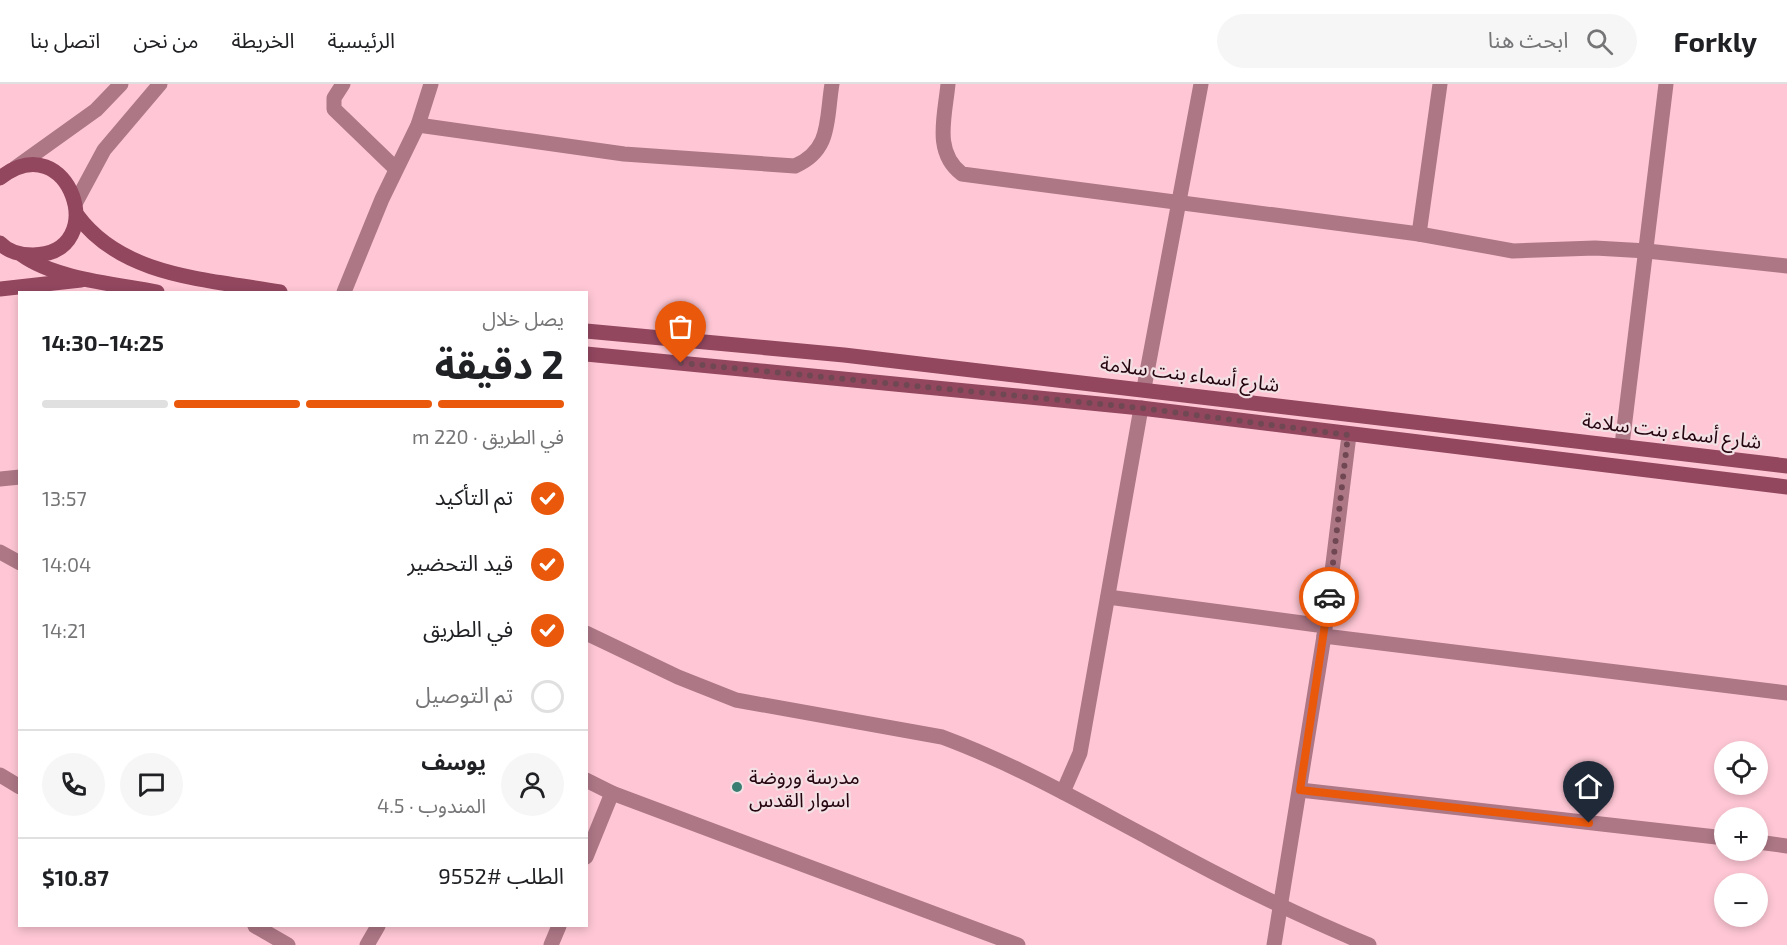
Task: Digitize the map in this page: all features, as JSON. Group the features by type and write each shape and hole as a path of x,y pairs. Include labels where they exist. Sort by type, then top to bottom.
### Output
{"main road":[{"path":"0,178 15,168 34,165 53,171 68,184 76,208 90,233 109,249 157,270 274,291"},
{"path":"22,255 43,255 66,240 76,208"},
{"path":"1,245 22,255 34,264 152,291"},
{"path":"0,289 92,279"},
{"name":"شارع أسماء بنت سلامة","path":"588,331 833,353 1144,388 1787,466"},
{"name":"شارع أسماء بنت سلامة","path":"588,354 1141,408 1787,487"}],"street":[{"path":"15,168 96,110 121,84"},
{"path":"76,208 104,150 160,84"},
{"path":"343,84 334,98 334,109 396,169"},
{"path":"344,291 396,169 418,125 431,84"},
{"path":"418,125 624,154 795,166 809,160 823,140 832,84"},
{"path":"948,84 942,146 948,160 962,174 1419,234 1514,251 1595,248 1647,251 1787,266"},
{"path":"1144,388 1201,84"},
{"path":"1419,234 1440,84"},
{"path":"1622,446 1666,84"},
{"path":"1063,792 1080,753 1141,408"},
{"path":"1274,945 1324,631 1348,435"},
{"path":"0,479 18,477"},
{"path":"0,552 18,562"},
{"path":"1107,597 1324,631 1787,693"},
{"path":"588,634 678,677 736,700 942,737 974,748 1063,792 1279,906 1368,945"},
{"path":"0,776 18,786"},
{"path":"588,781 612,793 1018,945"},
{"path":"1300,790 1714,837"},
{"path":"588,852 612,793"},
{"path":"1768,843 1787,846"},
{"path":"257,927 288,945"},
{"path":"367,945 377,927"},
{"path":"551,945 559,927"}],"way so far":[{"path":"681,363 1141,408 1348,435 1329,597"}],"place":[{"name":"مدرسة وروضة اسوار القدس","path":"737,787"}],"route":[{"path":"1329,597 1300,790 1589,823"}]}
